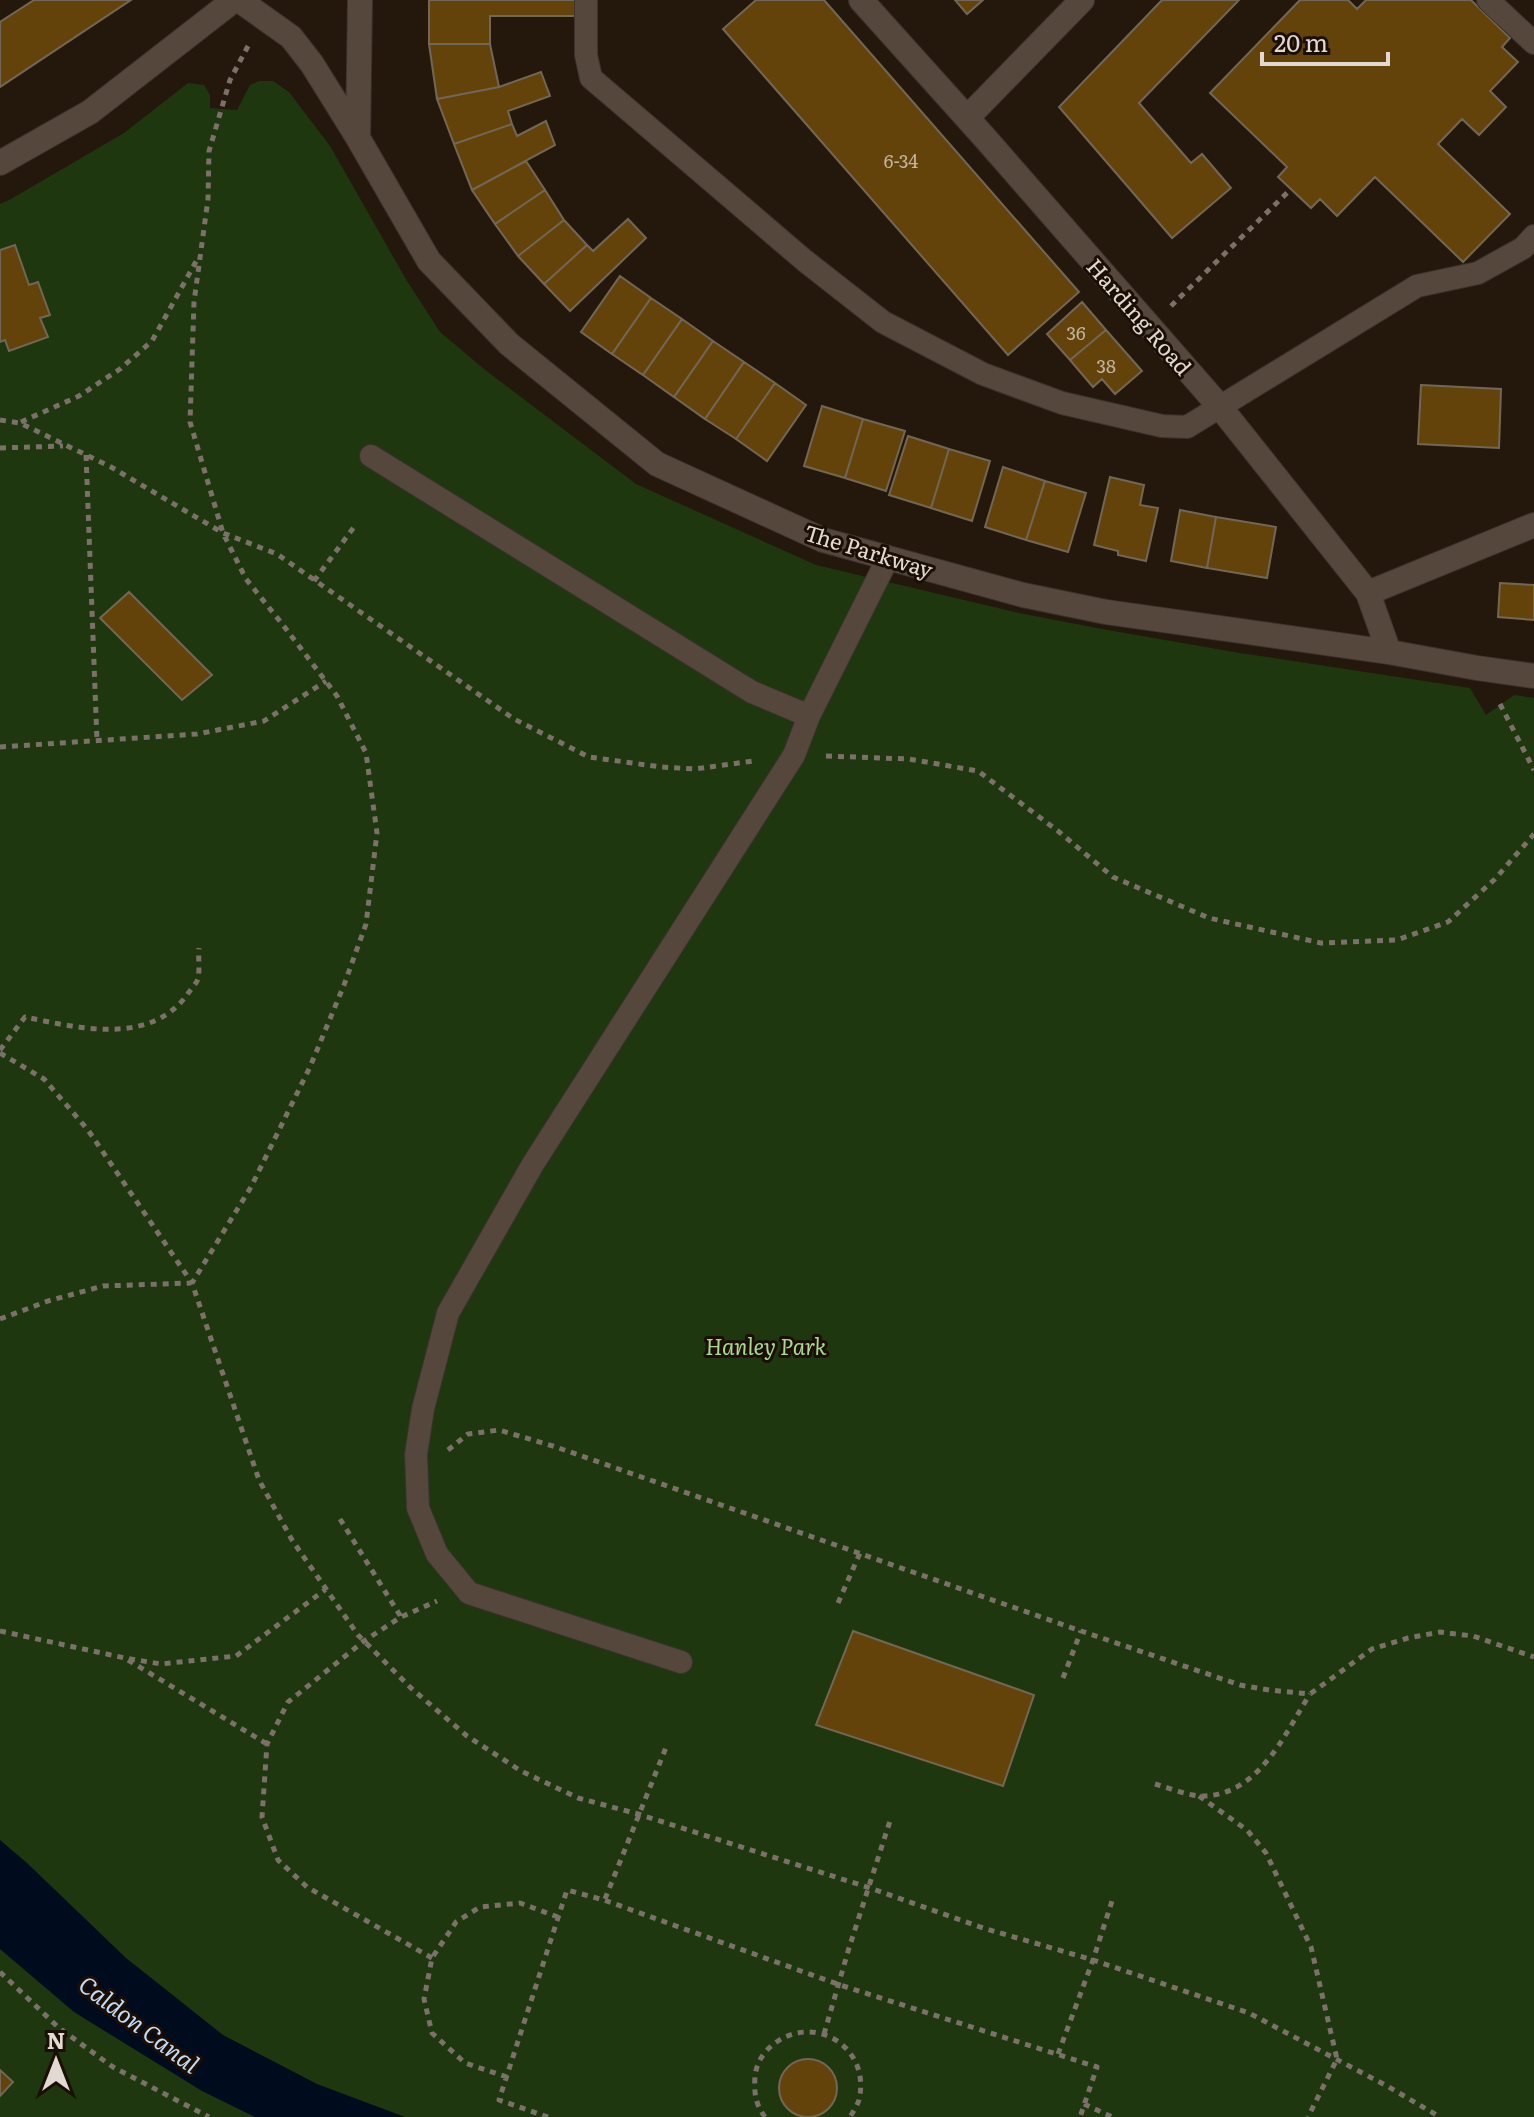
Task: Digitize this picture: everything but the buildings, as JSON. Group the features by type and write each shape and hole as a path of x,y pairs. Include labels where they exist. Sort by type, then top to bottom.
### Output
{"street":[{"name":"The Parkway","path":"236,0 291,37 312,64 429,261 509,344 657,464 823,540 1023,595 1106,612 1534,676"},
{"path":"0,163 90,112 236,0"},
{"path":"358,138 360,0"},
{"name":"Harding Road","path":"861,0 1220,407 1368,593 1389,652"},
{"path":"967,118 1082,0"},
{"path":"1368,593 1534,525"}],"lane":[{"path":"586,0 586,55 591,78 804,260 883,322 983,374 1062,403 1162,426 1187,427 1417,286 1478,273 1523,248 1534,236"},
{"path":"1488,0 1534,43"},
{"path":"371,456 752,692 809,716"},
{"path":"681,1662 469,1593 437,1554 418,1508 416,1454 423,1409 448,1313 533,1164 794,755 809,716 888,558"}],"path":[{"path":"192,1283 251,1187 310,1067 344,985 366,924 377,833 366,753 337,696 246,579 223,533 190,422 194,302 208,199 209,151 230,80 263,16"},
{"path":"1149,327 1291,189"},
{"path":"20,423 79,396 120,369 152,341 201,252"},
{"path":"0,420 20,423 111,467 223,533 277,554 514,719 589,757 695,769 794,755 909,759 978,771 1113,877 1209,918 1321,943 1397,940 1448,922 1495,879 1534,834"},
{"path":"0,448 67,446"},
{"path":"86,455 97,741"},
{"path":"314,581 354,527"},
{"path":"1477,668 1494,693 1534,770"},
{"path":"0,747 197,734 264,721 326,681"},
{"path":"199,948 198,980 177,1008 160,1019 118,1030 69,1026 25,1017 0,1052 44,1079 88,1130 192,1283 259,1480 292,1540 358,1635 411,1688 467,1736 521,1771 578,1798 870,1888 983,1928 1093,1960 1249,2013 1440,2117"},
{"path":"0,1319 48,1301 103,1286 192,1283"},
{"path":"418,1489 446,1452 468,1434 499,1430 553,1446 1240,1685 1310,1694"},
{"path":"340,1519 401,1617"},
{"path":"838,1603 860,1553"},
{"path":"0,1631 161,1664 236,1656 326,1589"},
{"path":"432,1958 307,1887 278,1860 262,1817 267,1744 288,1702 364,1641 401,1617 450,1596 469,1593"},
{"path":"1063,1678 1081,1631"},
{"path":"1155,1784 1199,1796 1223,1794 1244,1784 1267,1761 1310,1694 1372,1649 1440,1632 1473,1636 1534,1657"},
{"path":"125,1658 267,1744"},
{"path":"604,1900 667,1745"},
{"path":"1199,1796 1247,1830 1266,1853 1311,1947 1337,2059 1308,2117"},
{"path":"824,2034 890,1821"},
{"path":"548,2117 499,2100 567,1890 604,1900 840,1985 1097,2067 1080,2117"},
{"path":"1058,2054 1112,1901"},
{"path":"507,2077 465,2063 432,2033 424,1999 432,1958 456,1922 480,1907 520,1903 558,1917"},
{"path":"0,1972 59,2028 113,2067 209,2117"},
{"path":"765,2117 754,2094 755,2070 763,2054 777,2040 794,2033 813,2031 841,2043 853,2056 860,2074 859,2102 850,2117"},
{"path":"1084,2104 1112,2117"}],"green space":[{"name":"Hanley Park","path":"273,81 289,92 330,146 407,281 440,332 636,484 816,565 1019,613 1102,629 1470,688 1486,715 1514,695 1534,698 1534,2117 0,2117 0,204 124,133 188,83 204,85 210,95 210,108 237,110 250,85"}],"water":[{"name":"Caldon Canal","path":"0,1840 126,1958 223,2035 317,2084 405,2117 255,2117 202,2091 74,2012 0,1949"}]}
